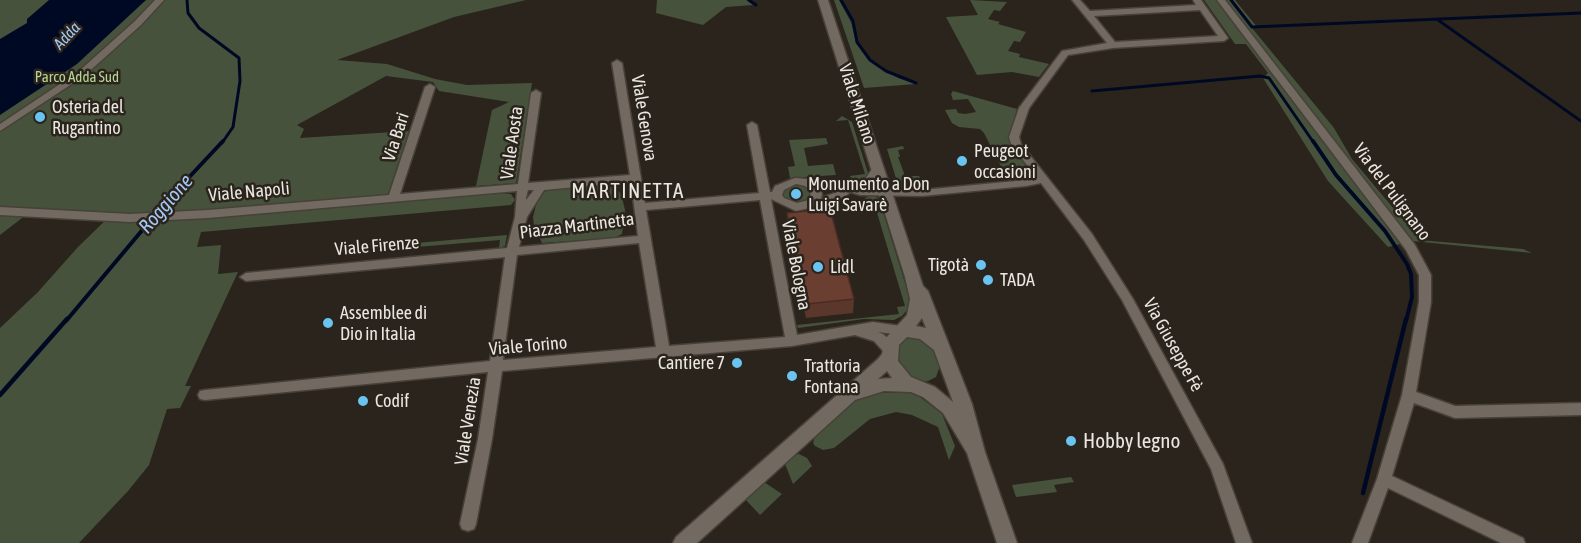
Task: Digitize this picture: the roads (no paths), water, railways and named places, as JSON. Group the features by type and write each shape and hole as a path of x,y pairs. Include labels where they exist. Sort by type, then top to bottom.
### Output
{"street":[{"path":"0,128 81,74 160,0"},
{"name":"Viale Milano","path":"823,0 913,278 919,304 917,313 893,340 889,352 897,374 915,387 937,397 949,408 961,424 976,452"},
{"path":"1076,0 1087,14 1113,45 1224,38 1199,3 1087,14"},
{"name":"Via del Pulignano","path":"1221,0 1420,263 1427,290 1409,395 1384,479 1360,543"},
{"name":"Via Giuseppe Fè","path":"1113,45 1062,54 1022,112 1014,140 1088,237 1138,319 1218,468 1244,543"},
{"name":"Viale Genova","path":"617,63 636,178"},
{"name":"Via Bari","path":"394,197 430,87"},
{"name":"Viale Aosta","path":"521,198 536,93"},
{"name":"Viale Bologna","path":"752,125 771,195 792,341"},
{"path":"771,195 789,182 856,187 865,184 878,168"},
{"path":"523,186 636,178"},
{"name":"Piazza Martinetta","path":"521,198 521,217 512,252 644,239 636,178"},
{"path":"845,186 858,192 934,192 1026,183 1044,179"},
{"path":"808,183 818,194 808,205"},
{"name":"Piazza Martinetta","path":"521,217 539,189 548,185"},
{"name":"Viale Napoli","path":"0,211 147,218 523,186"},
{"path":"640,207 771,195 790,206 808,205 841,195 845,192 845,186"},
{"name":"Viale Napoli","path":"501,189 516,191 521,198"},
{"path":"644,239 664,353"},
{"name":"Viale Firenze","path":"246,277 512,252"},
{"name":"Viale Venezia","path":"468,524 485,439 512,252"},
{"name":"Viale Milano","path":"913,278 928,307 963,404 976,452 1007,543"},
{"name":"Viale Torino","path":"205,395 496,366 792,341 881,327 903,330"},
{"path":"903,330 925,334 934,339 941,348"},
{"name":"Viale Torino","path":"853,332 874,335 889,352"},
{"path":"683,543 884,364 889,352"},
{"path":"842,400 875,386 915,387 939,384 945,377 948,367"},
{"path":"1409,395 1455,412 1581,409"},
{"path":"1384,479 1517,543"}],"water":[{"name":"Adda","path":"49,0 146,0 77,64 0,115 0,39 27,23 27,19"}],"waterway":[{"name":"Roggione","path":"187,0 188,13 199,28 239,58 240,81 233,127 222,143"},
{"path":"749,0 756,5"},
{"path":"841,0 853,21 857,42 870,60 886,71 916,83"},
{"path":"1231,0 1252,27 1581,13"},
{"path":"1438,20 1581,121"},
{"path":"1092,91 1260,76 1269,78 1314,143"},
{"name":"Roggione","path":"66,321 165,203 223,141"},
{"path":"1313,141 1336,175 1385,231 1407,264 1411,274 1412,297 1406,321"},
{"name":"Roggione","path":"0,395 67,319"},
{"path":"1363,493 1406,319"}],"place":[{"name":"Osteria del Rugantino","path":"40,117"},
{"name":"Peugeot occasioni","path":"962,161"},
{"name":"Monumento a Don Luigi Savarè","path":"796,194"},
{"name":"Tigotà","path":"981,265"},
{"name":"Lidl","path":"818,267"},
{"name":"TADA","path":"988,280"},
{"name":"Assemblee di Dio in Italia","path":"328,323"},
{"name":"Cantiere 7","path":"737,363"},
{"name":"Trattoria Fontana","path":"792,376"},
{"name":"Codif","path":"363,401"},
{"name":"Hobby legno","path":"1071,441"}],"district":[{"name":"MARTINETTA","path":"628,191"}],"park label":[{"name":"Parco Adda Sud","path":"77,77"}]}
